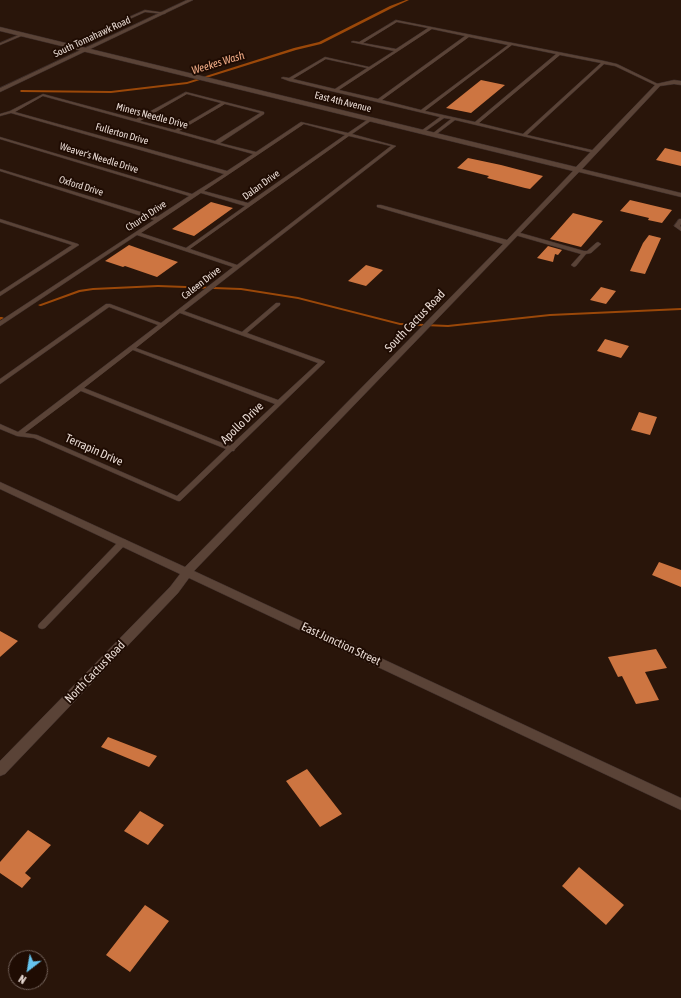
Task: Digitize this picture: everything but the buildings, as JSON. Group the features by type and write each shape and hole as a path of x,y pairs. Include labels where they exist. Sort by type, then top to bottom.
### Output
{"street":[{"name":"South Tomahawk Road","path":"2,89 192,0"},
{"name":"East 4th Avenue","path":"0,29 681,195"},
{"path":"658,84 674,82 681,83"},
{"name":"South Cactus Road","path":"187,572 517,234 658,84"},
{"path":"379,206 508,243"},
{"name":"East Junction Street","path":"0,485 681,804"},
{"name":"North Cactus Road","path":"0,770 174,590 187,572"}],"lane":[{"path":"111,26 145,11 164,13"},
{"path":"360,43 396,21 604,62 616,65 658,84"},
{"path":"335,91 431,28"},
{"path":"0,44 24,34"},
{"path":"378,101 469,35"},
{"path":"354,42 396,50"},
{"path":"422,111 511,44"},
{"path":"476,124 559,54"},
{"path":"288,80 325,58 370,68"},
{"path":"524,136 604,62"},
{"path":"283,78 594,152"},
{"path":"136,121 186,93 263,113 216,143"},
{"name":"Miners Needle Drive","path":"11,112 43,96 256,154"},
{"path":"175,132 224,103"},
{"path":"0,115 11,112"},
{"name":"Fullerton Drive","path":"11,112 227,173"},
{"path":"423,132 443,116"},
{"name":"Dalan Drive","path":"186,250 370,119"},
{"path":"434,135 454,119"},
{"name":"Church Drive","path":"0,324 303,123 347,134"},
{"name":"Caleen Drive","path":"19,435 394,146 347,134"},
{"name":"Weaver's Needle Drive","path":"0,138 193,196"},
{"name":"Oxford Drive","path":"0,170 157,219"},
{"path":"200,191 248,205"},
{"path":"0,220 76,245 0,294"},
{"path":"681,220 677,226 681,229"},
{"path":"136,233 238,267"},
{"path":"517,234 584,253 589,252 598,244"},
{"path":"574,265 584,253"},
{"path":"179,312 243,334 278,304"},
{"path":"0,382 108,305 162,325"},
{"name":"Apollo Drive","path":"178,499 322,362 243,334"},
{"path":"132,348 279,403"},
{"path":"80,388 232,449"},
{"name":"Terrapin Drive","path":"0,426 19,435 35,436 178,499"},
{"path":"42,626 123,542"}],"waterway":[{"name":"Weekes Wash","path":"21,91 111,92 187,83 295,49 320,43 408,0"},
{"path":"40,305 79,291 158,286 241,289 298,298 400,324 448,326 550,315 681,309"}]}
